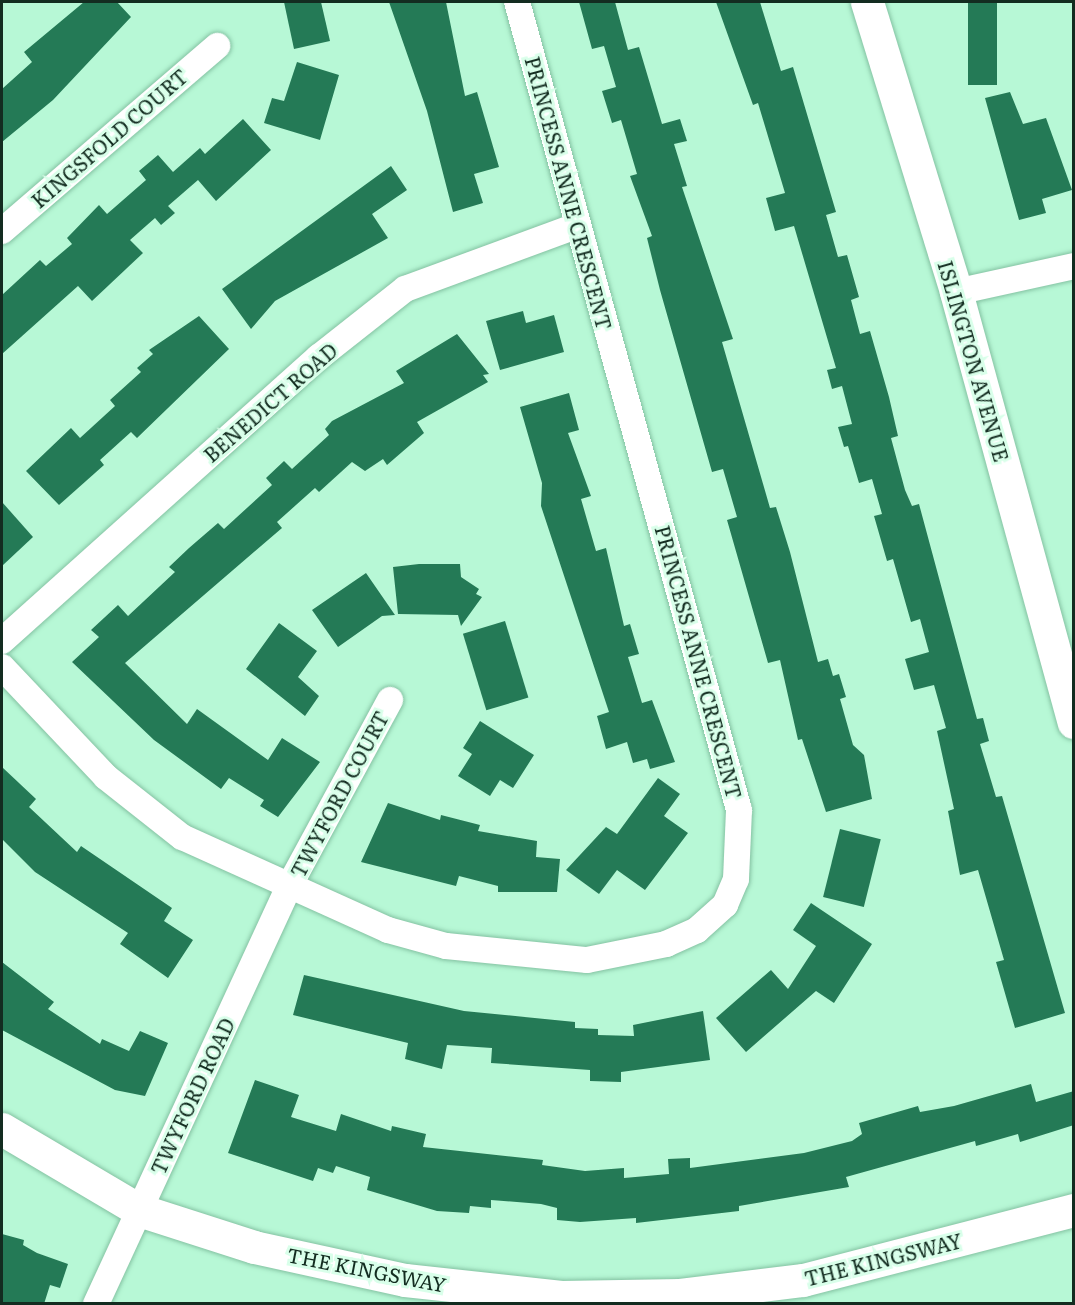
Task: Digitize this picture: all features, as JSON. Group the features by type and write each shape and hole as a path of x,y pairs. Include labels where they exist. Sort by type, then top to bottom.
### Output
{"street":[{"name":"PRINCESS ANNE CRESCENT","path":"2,667 144,808 206,850 388,930 446,946 587,960 630,956 697,930 724,905 736,879 739,810 729,766 576,226 517,2"},
{"name":"ISLINGTON AVENUE","path":"867,2 956,292 1074,722"},
{"name":"KINGSFOLD COURT","path":"2,231 217,46"},
{"name":"BENEDICT ROAD","path":"2,641 319,357 405,289 472,260 576,226"},
{"path":"956,292 1074,266"},
{"name":"TWYFORD COURT","path":"288,888 390,699"},
{"name":"TWYFORD ROAD","path":"96,1304 288,888"},
{"name":"THE KINGSWAY","path":"2,1129 139,1210 254,1247 405,1280 561,1297 623,1298 847,1272 1074,1210"}],"building":[{"path":"84,2 117,2 131,17 53,100 2,142 2,89 32,62 24,52"},
{"path":"284,2 321,2 330,41 294,49"},
{"path":"389,2 446,2 465,96 477,92 499,167 474,174 483,203 453,212 427,111"},
{"path":"579,2 615,2 628,50 639,47 662,124 680,119 687,141 674,144 687,186 682,187 733,339 722,342 770,508 776,507 790,552 818,662 828,659 833,676 839,674 846,697 840,699 853,745 864,755 872,799 826,812 802,739 798,740 780,660 768,663 727,520 737,517 723,469 712,472 660,290 647,238 652,236 630,176 637,174 621,120 612,123 602,91 616,87 604,46 592,49"},
{"path":"716,2 760,2 781,71 793,67 836,212 826,215 838,257 847,255 859,297 851,300 860,334 870,331 898,436 891,438 905,490 912,506 919,504 977,719 983,718 989,741 980,744 996,797 1002,796 1065,1013 1015,1028 996,962 1004,960 978,870 960,875 948,811 954,809 937,731 946,728 934,685 914,690 905,659 929,652 920,619 911,622 893,559 887,561 874,516 882,514 872,479 859,483 848,446 844,447 838,427 852,424 842,386 832,389 827,370 836,368 794,226 775,231 766,198 785,193 758,103 753,105"},
{"path":"968,2 997,2 997,85 968,85"},
{"path":"297,62 339,75 320,140 264,123 272,98 284,101"},
{"path":"1010,92 1023,124 1046,118 1072,190 1042,199 1046,213 1019,220 985,98"},
{"path":"243,119 271,150 216,201 198,180 168,206 175,213 161,225 155,218 130,240 143,253 92,301 78,286 2,354 2,295 40,260 46,266 72,244 67,238 99,205 107,214 146,180 139,171 158,155 173,172 200,148 205,154"},
{"path":"391,166 407,190 372,214 388,238 275,301 251,329 222,289"},
{"path":"523,311 526,323 554,315 564,352 500,370 486,321"},
{"path":"199,316 229,349 137,438 131,432 100,460 104,465 59,505 26,471 71,428 80,438 115,406 110,400 141,372 137,368 153,354 149,350"},
{"path":"457,334 489,374 483,375 488,382 417,422 424,433 387,465 383,459 365,471 352,462 319,492 315,488 277,522 282,528 125,663 187,724 197,709 268,760 282,738 320,762 278,817 260,806 264,800 229,778 221,789 154,740 72,662 99,637 91,630 118,605 128,616 175,572 169,567 189,548 218,523 224,529 272,485 266,478 284,461 292,469 329,435 325,429 332,421 404,383 396,371"},
{"path":"569,393 579,430 568,433 591,496 581,499 596,551 606,548 624,626 630,624 639,654 628,657 642,703 652,700 675,762 650,769 647,759 633,763 627,742 606,749 597,716 609,712 541,506 542,483 520,407"},
{"path":"2,502 33,537 2,566"},
{"path":"419,564 460,564 461,577 479,589 476,594 482,597 461,626 458,615 398,614 393,567"},
{"path":"366,573 395,615 382,616 338,647 312,610"},
{"path":"505,621 528,698 486,710 463,634"},
{"path":"279,623 317,651 298,677 319,696 305,716 246,669"},
{"path":"480,721 534,755 513,788 500,780 490,796 458,776 472,754 463,748"},
{"path":"2,767 36,799 29,807 77,852 81,846 172,908 164,921 193,940 168,978 120,944 128,933 35,872 2,839"},
{"path":"658,778 680,794 664,816 688,833 645,890 617,870 599,894 566,870 606,827 617,834"},
{"path":"388,803 440,820 441,815 480,825 478,831 537,841 536,857 560,859 557,892 498,892 498,886 459,876 456,886 361,862"},
{"path":"840,829 881,839 864,907 823,897"},
{"path":"811,903 872,944 834,1003 816,991 746,1052 716,1018 771,970 788,989 816,946 793,930"},
{"path":"2,962 54,1002 48,1009 100,1044 102,1039 129,1051 140,1031 168,1043 145,1096 115,1090 2,1030"},
{"path":"304,975 464,1011 575,1022 575,1028 598,1029 598,1035 634,1036 633,1025 703,1011 710,1060 621,1072 621,1082 590,1081 590,1070 491,1063 492,1048 447,1045 442,1069 405,1059 408,1043 293,1015"},
{"path":"255,1080 299,1095 291,1117 336,1131 341,1114 391,1131 392,1126 426,1134 423,1147 543,1160 542,1165 585,1171 624,1168 624,1178 669,1174 668,1159 690,1158 690,1168 804,1153 852,1141 862,1134 859,1123 918,1106 920,1112 954,1106 1031,1084 1036,1102 1074,1091 1074,1125 1020,1142 1018,1134 976,1146 975,1141 846,1177 849,1187 739,1206 739,1211 636,1223 636,1218 580,1222 557,1220 557,1208 541,1204 491,1200 491,1208 470,1206 469,1213 437,1211 367,1190 370,1177 336,1166 333,1173 318,1168 313,1181 228,1153"},
{"path":"2,1234 24,1240 23,1245 37,1253 68,1264 60,1288 50,1285 44,1304 2,1304"}]}
